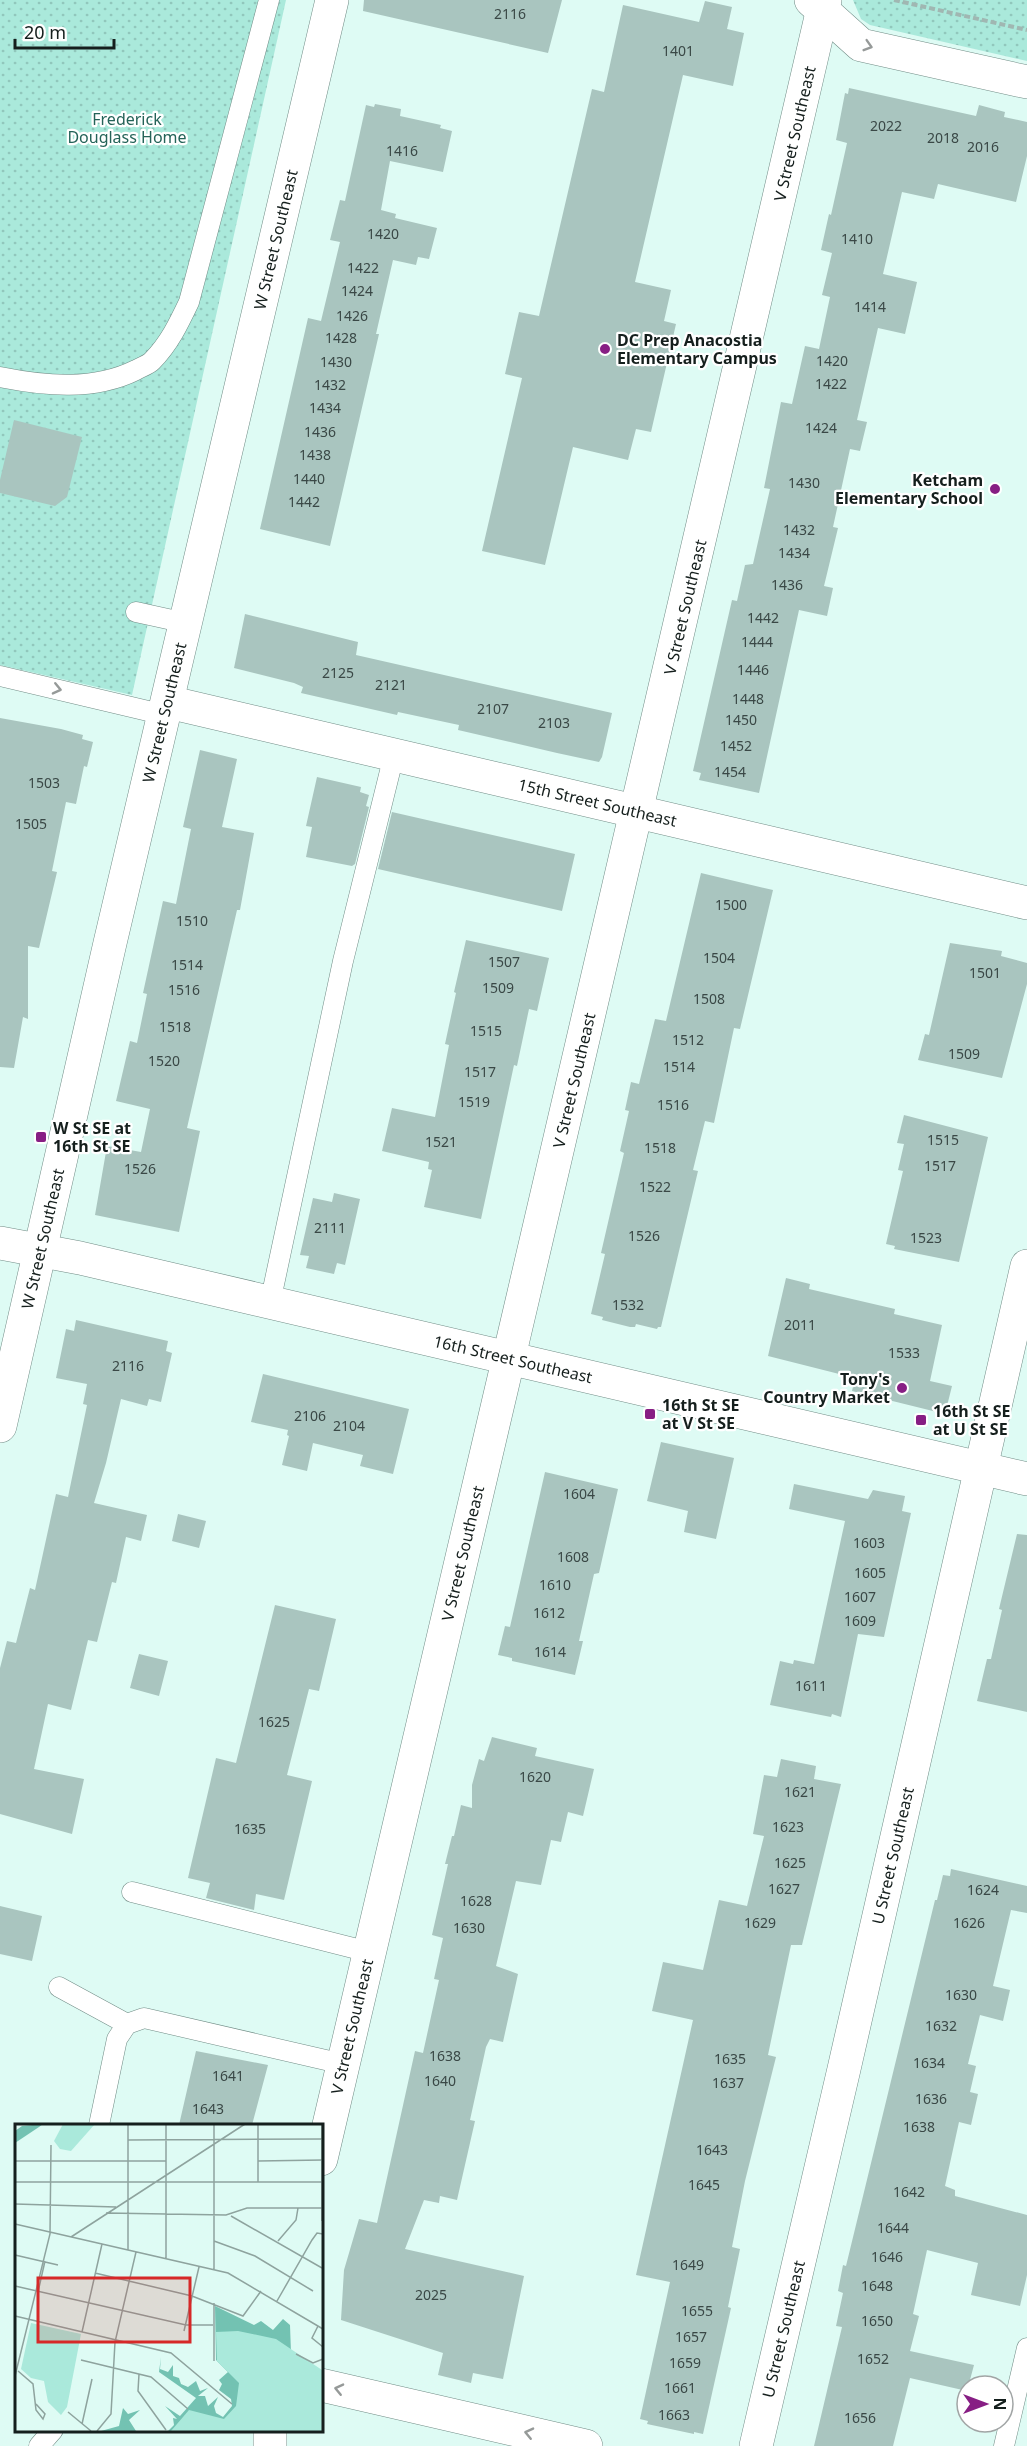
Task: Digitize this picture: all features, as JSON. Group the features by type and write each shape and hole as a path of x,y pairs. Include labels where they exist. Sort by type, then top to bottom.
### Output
{"street":[{"name":"W Street Southeast","path":"0,1426 110,943 167,709 231,425 332,0"},
{"path":"820,3 861,45 1027,82"},
{"name":"V Street Southeast","path":"322,2155 511,1358 820,3"},
{"name":"15th Street Southeast","path":"167,709 394,755 1027,903"},
{"name":"16th Street Southeast","path":"0,1243 40,1249 1027,1479"},
{"name":"U Street Southeast","path":"756,2446 1027,1266"},
{"path":"322,2385 586,2446"}],"lane":[{"path":"0,377 53,385 86,385 109,381 151,362 172,337 189,302 269,0"},
{"path":"136,612 186,623"},
{"path":"0,676 167,709"},
{"path":"270,1303 343,961 394,755"},
{"path":"132,1892 369,1952"},
{"path":"59,1987 127,2024"},
{"path":"99,2124 117,2039 127,2024 144,2018 343,2064"},
{"path":"1004,2446 1027,2348"},
{"path":"39,2446 51,2431"}],"path":[{"path":"894,0 1027,30"}],"green space":[{"name":"Frederick Douglass Home","path":"0,0 286,0 132,695 0,665"},
{"path":"853,0 1027,0 1027,61 870,25 861,19"}],"building":[{"path":"364,0 562,0 548,53 363,11"},
{"name":"DC Prep Anacostia Elementary Campus","path":"705,1 732,7 727,29 744,33 733,86 683,75 635,282 671,290 664,321 676,324 651,432 636,429 628,460 573,447 545,565 482,551 522,378 505,374 519,312 539,316 592,89 604,92 623,5 699,22"},
{"path":"849,88 976,116 979,105 1005,112 1004,117 1027,122 1027,156 1016,202 938,184 934,199 902,192 883,274 917,282 905,334 878,328 857,420 867,422 860,451 850,449 833,527 838,528 824,586 833,588 827,616 799,610 759,793 699,780 701,773 693,771 732,600 737,601 745,565 753,564 770,489 764,488 781,402 792,404 805,346 819,349 830,297 822,295 832,253 821,250 847,143 836,140 845,93 848,94"},
{"path":"375,104 401,109 400,116 441,125 440,128 452,131 443,172 390,161 381,210 396,214 395,218 437,228 429,259 418,257 416,265 393,260 376,334 379,334 330,546 260,529 308,318 321,321 340,242 330,240 340,200 345,201 366,105 374,107"},
{"path":"14,420 82,437 67,497 55,506 0,493 0,480"},
{"path":"245,614 358,642 356,655 612,713 602,757 599,762 458,730 459,725 398,712 397,715 301,693 303,687 294,683 234,668"},
{"path":"0,718 61,729 83,735 82,739 93,742 87,767 84,766 76,804 66,802 52,871 57,872 39,948 28,946 28,1019 23,1017 14,1068 0,1067"},
{"path":"200,750 237,759 222,827 254,833 240,910 237,910 187,1128 200,1131 179,1232 95,1215 107,1146 141,1152 150,1109 116,1101 130,1041 137,1043 147,994 143,993 163,901 176,904 191,829 183,827"},
{"path":"317,777 361,787 360,792 369,795 366,806 369,807 355,864 352,866 306,857 312,827 306,826"},
{"path":"392,812 575,854 562,911 378,869"},
{"path":"701,873 773,890 740,1029 734,1028 714,1123 705,1121 693,1170 698,1171 661,1327 657,1329 636,1324 635,1327 630,1327 602,1320 603,1317 591,1314 605,1254 601,1253 624,1153 620,1151 629,1111 625,1110 631,1082 639,1084 655,1019 666,1021"},
{"path":"466,940 549,958 537,1011 529,1009 517,1066 514,1065 481,1219 424,1207 432,1170 428,1169 429,1162 382,1151 392,1108 435,1117 449,1045 445,1044 456,993 454,992"},
{"path":"950,943 1002,951 1001,956 1027,963 1027,984 1002,1078 918,1060 925,1034 929,1035"},
{"path":"904,1115 988,1137 959,1262 894,1249 895,1246 886,1244 903,1171 898,1170 904,1144 897,1143"},
{"path":"334,1193 360,1199 345,1265 337,1263 334,1274 306,1268 309,1256 300,1255 313,1198 332,1202"},
{"path":"786,1278 810,1284 809,1289 895,1309 894,1314 942,1325 930,1381 952,1386 945,1414 852,1391 855,1378 768,1356"},
{"path":"76,1320 168,1341 166,1351 172,1353 161,1402 149,1399 147,1406 121,1399 94,1503 147,1515 141,1541 126,1537 116,1583 112,1582 97,1642 88,1640 71,1710 48,1704 34,1769 84,1779 72,1834 0,1814 0,1668 7,1641 16,1643 30,1588 35,1590 56,1494 68,1497 87,1405 83,1404 87,1384 56,1378 66,1329 74,1331"},
{"path":"263,1374 409,1409 393,1474 360,1466 363,1455 313,1443 307,1471 282,1465 289,1436 287,1435 288,1430 251,1422"},
{"path":"661,1442 734,1458 716,1539 684,1532 688,1511 647,1501"},
{"path":"545,1472 618,1489 599,1573 594,1574 579,1641 583,1641 575,1675 512,1661 512,1658 498,1655 505,1626 510,1627"},
{"path":"794,1484 868,1499 873,1490 905,1496 902,1511 911,1513 884,1637 858,1634 841,1717 770,1705 780,1661 793,1664 794,1660 814,1664 845,1521 789,1509"},
{"path":"178,1514 206,1521 199,1548 172,1541"},
{"path":"1017,1534 1027,1535 1027,1712 977,1701 987,1659 991,1659 1002,1610 999,1609"},
{"path":"275,1605 336,1619 319,1691 309,1689 287,1775 312,1781 284,1900 256,1894 254,1910 206,1898 210,1883 188,1878 216,1758 236,1763"},
{"path":"139,1654 168,1661 159,1696 130,1688"},
{"path":"492,1737 537,1748 535,1756 594,1769 583,1816 568,1812 561,1842 551,1840 541,1885 516,1881 496,1966 518,1974 503,2042 490,2039 486,2047 470,2120 475,2121 457,2200 440,2196 439,2203 424,2200 405,2249 524,2276 503,2379 473,2373 471,2383 438,2375 443,2353 341,2320 344,2270 359,2219 377,2223 415,2051 423,2053 439,1980 434,1979 443,1938 432,1935 452,1836 454,1836 461,1805 472,1808 472,1785 479,1759 484,1761"},
{"path":"781,1759 816,1766 814,1779 841,1784 802,1945 791,1945 768,2055 776,2057 745,2181 732,2247 740,2249 728,2307 731,2308 703,2434 694,2432 694,2434 647,2424 648,2421 640,2419 670,2282 636,2275 693,2020 652,2011 663,1962 703,1970 719,1900 747,1906 764,1836 753,1834 764,1775 777,1777"},
{"path":"951,1869 1027,1886 1027,1913 1011,1910 993,1986 1010,1990 1003,2021 980,2015 968,2064 976,2066 970,2092 978,2094 971,2125 959,2122 945,2186 955,2190 955,2196 1027,2215 1027,2275 1020,2306 971,2295 978,2263 927,2250 913,2314 919,2316 910,2351 974,2365 972,2374 955,2374 955,2388 910,2378 893,2446 814,2446 842,2327 836,2326 843,2293 838,2291 843,2265 846,2266 935,1900 937,1900 943,1875 950,1876"},
{"path":"0,1906 42,1916 32,1961 0,1954"},
{"path":"196,2051 268,2065 252,2124 179,2124"}],"place":[{"name":"DC Prep Anacostia Elementary Campus","path":"605,349"},
{"name":"Ketcham Elementary School","path":"995,489"},
{"name":"W St SE at 16th St SE","path":"41,1137"},
{"name":"Tony's Country Market","path":"902,1388"},
{"name":"16th St SE at V St SE","path":"650,1414"},
{"name":"16th St SE at U St SE","path":"921,1420"}]}
